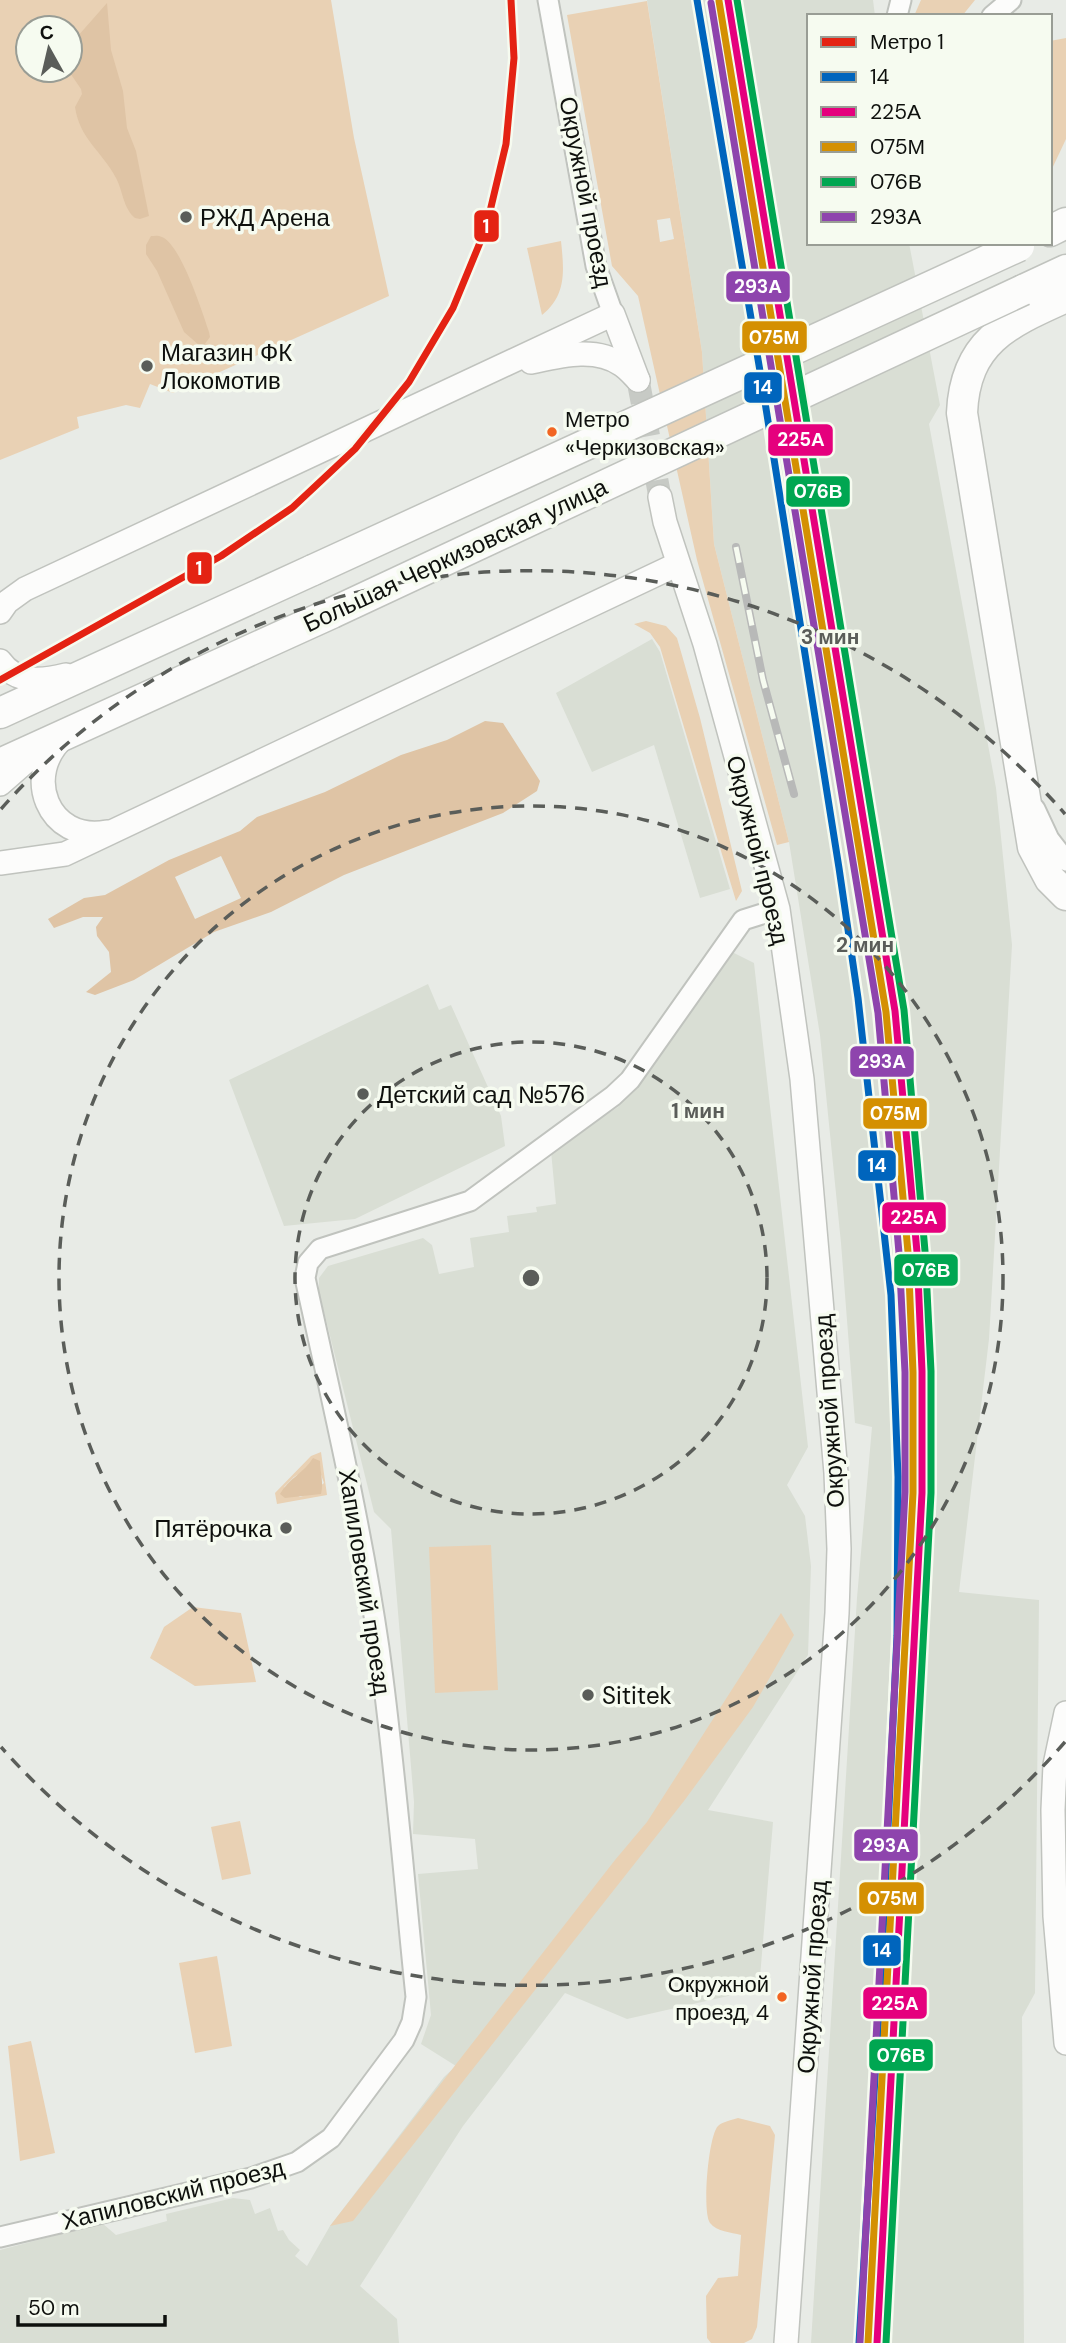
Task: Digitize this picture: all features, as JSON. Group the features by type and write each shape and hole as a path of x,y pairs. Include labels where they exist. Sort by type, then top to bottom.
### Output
{"main road":[{"name":"Большая Черкизовская улица","path":"0,713 1019,245"},
{"name":"Большая Черкизовская улица","path":"0,764 332,613 1066,270"},
{"path":"1066,297 1014,321 998,332 976,357 965,383 961,413 1033,847 1050,879 1066,895"}],"street":[{"name":"Окружной проезд","path":"455,388 530,362 585,354 606,357 621,364 638,380 596,267 548,0"},
{"path":"994,14 1011,0"},
{"path":"0,612 7,602 25,589 613,314"},
{"name":"Окружной проезд","path":"660,497 665,522 705,644 778,909 802,1079 835,1460 839,1549 831,1704 786,2343"},
{"path":"0,863 65,853 678,564"},
{"path":"0,594 25,589"},
{"path":"0,661 14,675 35,680 103,666"},
{"path":"57,738 46,759 42,776 44,794 51,809 63,823 79,831 97,834 114,831"},
{"path":"0,784 57,738"},
{"path":"1021,781 1049,839 1066,862"},
{"name":"Хапиловский проезд","path":"0,2236 251,2178 297,2162 331,2138 404,2040 412,2022 416,1997 379,1649 340,1434 305,1278 308,1263 320,1249 470,1201 613,1096 630,1080 743,920 778,909"},
{"path":"1066,1713 1055,1765 1053,1810 1055,1916 1066,2043"}],"shaded area":[{"name":"РЖД Арена","path":"0,0 331,0 354,138 389,296 173,393 150,384 140,408 126,405 77,417 79,428 0,460"},
{"path":"647,0 873,0 875,14 807,14 807,245 909,245 940,405 929,424 996,788 1012,945 989,1339 959,1592 1039,1600 1035,1993 1022,2017 1024,2343 811,2343 857,1598 872,1427 855,1423 841,1243 820,1035 789,842 714,544 702,352"},
{"path":"921,0 975,0 964,14 915,14"},
{"path":"647,1 702,352 714,544 789,842 777,845 697,560 638,296 612,266 567,15","holes":["670,218 674,239 660,242 657,220"]},
{"path":"107,3 111,50 123,91 127,128 136,151 149,216 140,219 135,218 128,209 116,178 86,137 78,118 75,107 82,94 78,84 84,84 84,29"},
{"path":"1066,38 1066,139 1052,169 1052,41"},
{"path":"151,236 161,236 169,243 183,265 209,332 210,337 204,345 199,345 184,332 157,271 146,254 146,245"},
{"path":"561,241 563,272 560,290 542,315 527,248"},
{"path":"646,621 666,626 677,638 700,718 742,891 736,901 660,647 650,633 634,624"},
{"path":"652,639 660,652 730,889 700,898 654,745 592,772 556,693"},
{"path":"485,721 503,723 540,781 537,791 503,813 344,875 271,912 214,932 134,980 95,995 86,992 111,972 109,952 97,936 96,927 103,917 83,917 54,928 48,919 84,898 105,895 169,860 240,831 257,817 325,792 401,755 447,740","holes":["221,856 241,898 195,919 175,877"]},
{"path":"732,952 754,963 808,1447 787,1485 805,1516 811,1566 808,1655 708,1810 773,1822 759,1989 627,2019 565,1993 463,2126 360,2286 397,2319 399,2343 0,2343 0,2250 102,2223 116,2235 167,2221 166,2214 233,2198 250,2200 255,2214 270,2208 278,2231 283,2230 300,2250 295,2256 307,2266 330,2226 444,2077 456,2066 421,2044 431,2015 418,1874 478,1869 475,1839 413,1834 414,1802 391,1529 374,1512 319,1292 319,1278 328,1266 423,1238 432,1245 439,1274 474,1267 470,1238 509,1232 507,1216 537,1212 536,1207 556,1204 551,1151 618,1107"},
{"name":"Детский сад №576","path":"428,984 439,1010 451,1005 501,1116 505,1146 355,1219 284,1226 229,1080"},
{"path":"321,1452 327,1495 277,1504 275,1493 311,1456","holes":["320,1461 324,1483 312,1493 300,1497 284,1487 294,1477"]},
{"path":"313,1458 320,1461 321,1494 285,1498 280,1494 305,1468"},
{"path":"491,1545 498,1690 435,1693 429,1547"},
{"path":"193,1607 241,1613 256,1682 195,1686 150,1658 164,1627"},
{"path":"781,1613 794,1635 753,1707 684,1801 353,2221 330,2226 647,1822"},
{"path":"240,1821 251,1874 222,1880 211,1827"},
{"path":"217,1956 232,2046 195,2053 179,1963"},
{"path":"31,2041 55,2153 20,2161 8,2046"},
{"path":"738,2118 770,2126 775,2135 757,2327 752,2339 744,2343 711,2343 707,2338 706,2296 718,2278 738,2276 741,2235 720,2230 710,2223 706,2205 709,2158 718,2126"}],"tunnel":[{"path":"638,380 660,497"}],"railway":[{"path":"736,547 763,680 794,794"}],"metro line":[{"name":"1","path":"0,680 221,556 292,508 355,449 409,382 453,308 486,228 506,144 514,58 511,0"}],"transit line":[{"name":"14","path":"697,0 761,377 839,868 858,998 891,1295 898,1477 897,1636 881,1978 859,2343"},
{"name":"225А","path":"728,0 895,1011 917,1252 922,1371 922,1493 877,2343"},
{"name":"076В","path":"737,0 904,1010 925,1251 931,1371 931,1493 886,2343"},
{"name":"075М","path":"719,1 886,1012 908,1252 913,1372 913,1493 868,2343"},
{"name":"293А","path":"711,3 878,1013 899,1253 905,1372 905,1492 860,2342"}],"place":[{"name":"РЖД Арена","path":"186,217"},
{"name":"Магазин ФК Локомотив","path":"147,366"},
{"name":"Метро «Черкизовская»","path":"552,432"},
{"name":"Детский сад №576","path":"363,1094"},
{"name":"Пятёрочка","path":"286,1528"},
{"name":"Sititek","path":"588,1695"},
{"name":"Окружной проезд, 4","path":"782,1997"}]}
